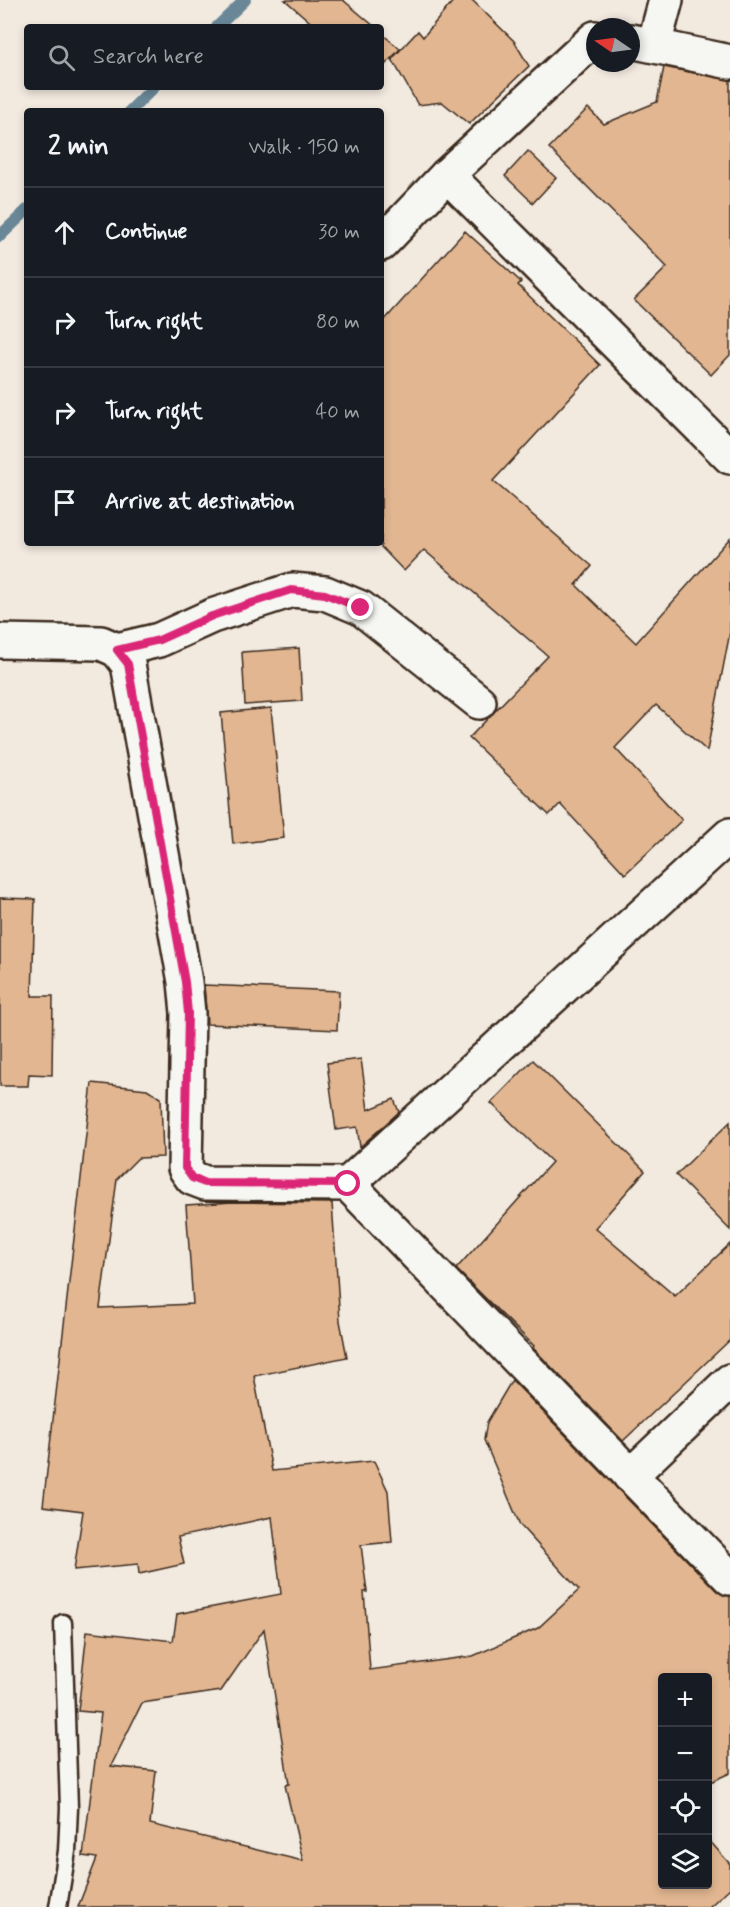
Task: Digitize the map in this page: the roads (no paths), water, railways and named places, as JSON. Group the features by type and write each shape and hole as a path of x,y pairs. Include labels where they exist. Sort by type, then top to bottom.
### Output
{"street":[{"path":"666,0 642,43 730,62"},
{"path":"384,241 447,175 586,46"},
{"path":"447,175 730,457"},
{"path":"117,650 159,640 212,616 291,590 325,594 361,608 479,702"},
{"path":"0,641 101,643 117,650 128,664 185,982 188,1013 185,1168 192,1178 205,1183 348,1184 730,836"},
{"path":"348,1184 730,1578"},
{"path":"630,1476 730,1381"}],"lane":[{"path":"58,1907 67,1851 69,1808 63,1623"}],"waterway":[{"path":"220,24 245,0"},
{"path":"133,108 151,90"},
{"path":"0,236 24,213"}]}
